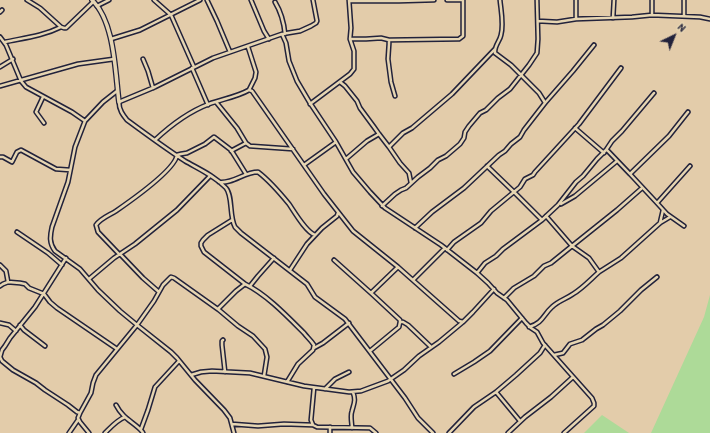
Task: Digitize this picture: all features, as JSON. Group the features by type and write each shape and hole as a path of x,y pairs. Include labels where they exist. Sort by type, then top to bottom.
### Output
{"street":[{"path":"27,0 40,8 62,27"},
{"path":"98,6 109,0"},
{"path":"154,0 171,15 208,105"},
{"path":"111,39 140,30 200,0"},
{"path":"207,0 230,52"},
{"path":"251,0 268,39"},
{"path":"119,102 153,88 212,58 283,34 300,31 316,23 317,21 313,0"},
{"path":"310,104 340,82 354,69 354,51 350,39 351,28 349,0 434,0"},
{"path":"350,39 381,38 389,40 459,40 463,36 463,0 447,0"},
{"path":"389,147 452,94 495,49 502,31 500,0"},
{"path":"382,206 395,194 406,188 438,160 446,156 460,144 464,138 465,132 480,113 486,110 510,89 529,65 537,53 537,0"},
{"path":"576,0 576,19"},
{"path":"614,0 614,18"},
{"path":"652,0 652,15"},
{"path":"684,0 684,16"},
{"path":"5,42 37,36 53,32 62,27 68,27 93,1 102,11 108,27 114,59 120,109 127,120 177,155 218,182 224,184 228,191 234,226 307,284 315,297 345,318 418,418 433,433"},
{"path":"275,2 284,24 283,34 296,81 336,142 353,172 382,206 446,249 510,303 529,327 537,332 545,345 594,402 594,406 564,433"},
{"path":"538,21 557,22 576,19 652,15 700,17 710,19"},
{"path":"0,37 5,42 21,81 26,87 72,112 85,121"},
{"path":"389,40 390,44 388,59 391,82 395,96"},
{"path":"415,228 432,212 464,188 499,155 506,151 511,144 520,138 523,131 545,103 594,45"},
{"path":"155,140 185,115 250,90 256,72 248,47"},
{"path":"495,49 495,53 512,65 539,93 545,103"},
{"path":"0,67 13,59"},
{"path":"0,86 78,64 114,59"},
{"path":"143,59 153,88"},
{"path":"413,280 454,242 481,223 491,211 520,187 525,179 532,176 582,121 622,68"},
{"path":"340,82 357,101 360,108 409,173 411,184"},
{"path":"250,90 293,148 339,215 356,234 398,267 459,323"},
{"path":"52,256 50,234 68,182 75,146 85,121 102,102 117,91"},
{"path":"476,273 503,249 542,220 558,205 576,182 604,153 612,141 654,93"},
{"path":"43,97 36,112 44,123"},
{"path":"216,102 237,128 246,143 250,146 293,148"},
{"path":"630,174 669,136 688,112"},
{"path":"575,128 604,153"},
{"path":"346,159 367,141 379,134"},
{"path":"177,155 187,153 205,144 214,137 226,145 246,174"},
{"path":"304,165 336,142"},
{"path":"231,151 246,143"},
{"path":"0,157 12,162 17,152 21,150 56,169 70,170"},
{"path":"606,150 670,217 684,226"},
{"path":"159,292 143,278 98,232 96,225 152,184 175,162 177,155"},
{"path":"558,205 575,196 618,161"},
{"path":"487,166 542,220"},
{"path":"657,203 690,166"},
{"path":"224,184 246,174 256,172 260,173 285,199 310,233 315,235"},
{"path":"89,279 177,210 210,176"},
{"path":"504,298 514,288 534,276 541,268 551,263 642,188"},
{"path":"660,223 663,210"},
{"path":"290,270 315,235 339,215"},
{"path":"546,216 572,246 589,258 599,272"},
{"path":"529,327 536,325 553,306 573,294 599,272 621,258 660,223 670,217"},
{"path":"232,220 206,237 201,243 204,252 210,258 279,308 312,342 314,348"},
{"path":"18,232 52,256 62,265"},
{"path":"46,252 52,247"},
{"path":"52,247 80,269 98,290 137,325 171,352 224,410 230,418 234,433"},
{"path":"66,258 35,307 5,346 1,349 0,353 1,359 13,370 36,383 68,405 78,414"},
{"path":"250,286 274,258"},
{"path":"334,260 398,318 400,322 408,325 431,347"},
{"path":"0,265 6,271 8,282"},
{"path":"371,293 398,267"},
{"path":"69,433 78,420 78,414 91,393 96,375 137,325 167,280 172,277 253,336 265,349 266,357 264,376"},
{"path":"554,355 562,353 570,344 582,340 603,325 620,311 640,290 657,277"},
{"path":"0,286 8,282 20,283 44,294 44,296 57,308 117,349"},
{"path":"218,310 236,290 245,284"},
{"path":"191,375 201,372 250,373 314,388 353,392 364,390 390,379 404,370 419,356 448,335 459,323 463,322 494,289"},
{"path":"454,374 490,351 522,318"},
{"path":"370,352 399,327 400,322"},
{"path":"0,323 9,325 16,331"},
{"path":"287,382 298,364 314,348 349,324"},
{"path":"20,326 45,346"},
{"path":"223,340 222,345 225,372"},
{"path":"449,433 474,407 496,392 540,353 545,345"},
{"path":"141,429 155,387 179,361"},
{"path":"324,389 335,379 349,372"},
{"path":"508,433 520,421 551,397 573,377"},
{"path":"313,425 311,420 314,388"},
{"path":"352,428 351,412 354,406 353,392"},
{"path":"496,392 520,421"},
{"path":"116,405 125,417 141,429 143,433"},
{"path":"105,433 121,418 125,417"},
{"path":"78,420 89,433"},
{"path":"232,424 258,426 284,424 370,428 376,433"},
{"path":"330,427 330,433"}],"green space":[{"path":"710,295 710,433 651,433 704,317"},
{"path":"602,415 629,433 584,433"}]}
